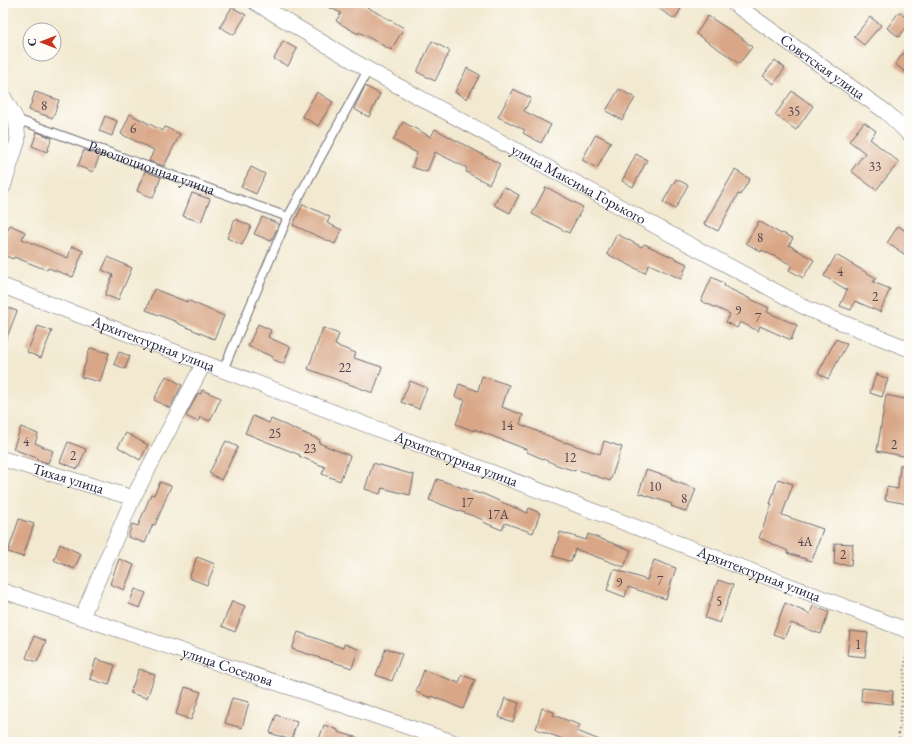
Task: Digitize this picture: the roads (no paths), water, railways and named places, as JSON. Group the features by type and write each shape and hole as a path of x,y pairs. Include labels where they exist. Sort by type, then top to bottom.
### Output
{"street":[{"name":"улица Максима Горького","path":"256,3 368,70 808,309 909,349"},
{"name":"Советская улица","path":"733,3 886,112 909,134"},
{"path":"3,96 16,119 18,140 3,187"},
{"name":"Архитектурная улица","path":"3,286 204,364 909,631"},
{"path":"82,617 133,498 204,364"},
{"name":"Тихая улица","path":"3,459 133,498"},
{"name":"улица Соседова","path":"3,591 453,742"}],"lane":[{"path":"223,370 288,217 368,70"},
{"name":"Революционная улица","path":"16,119 288,217"}]}
